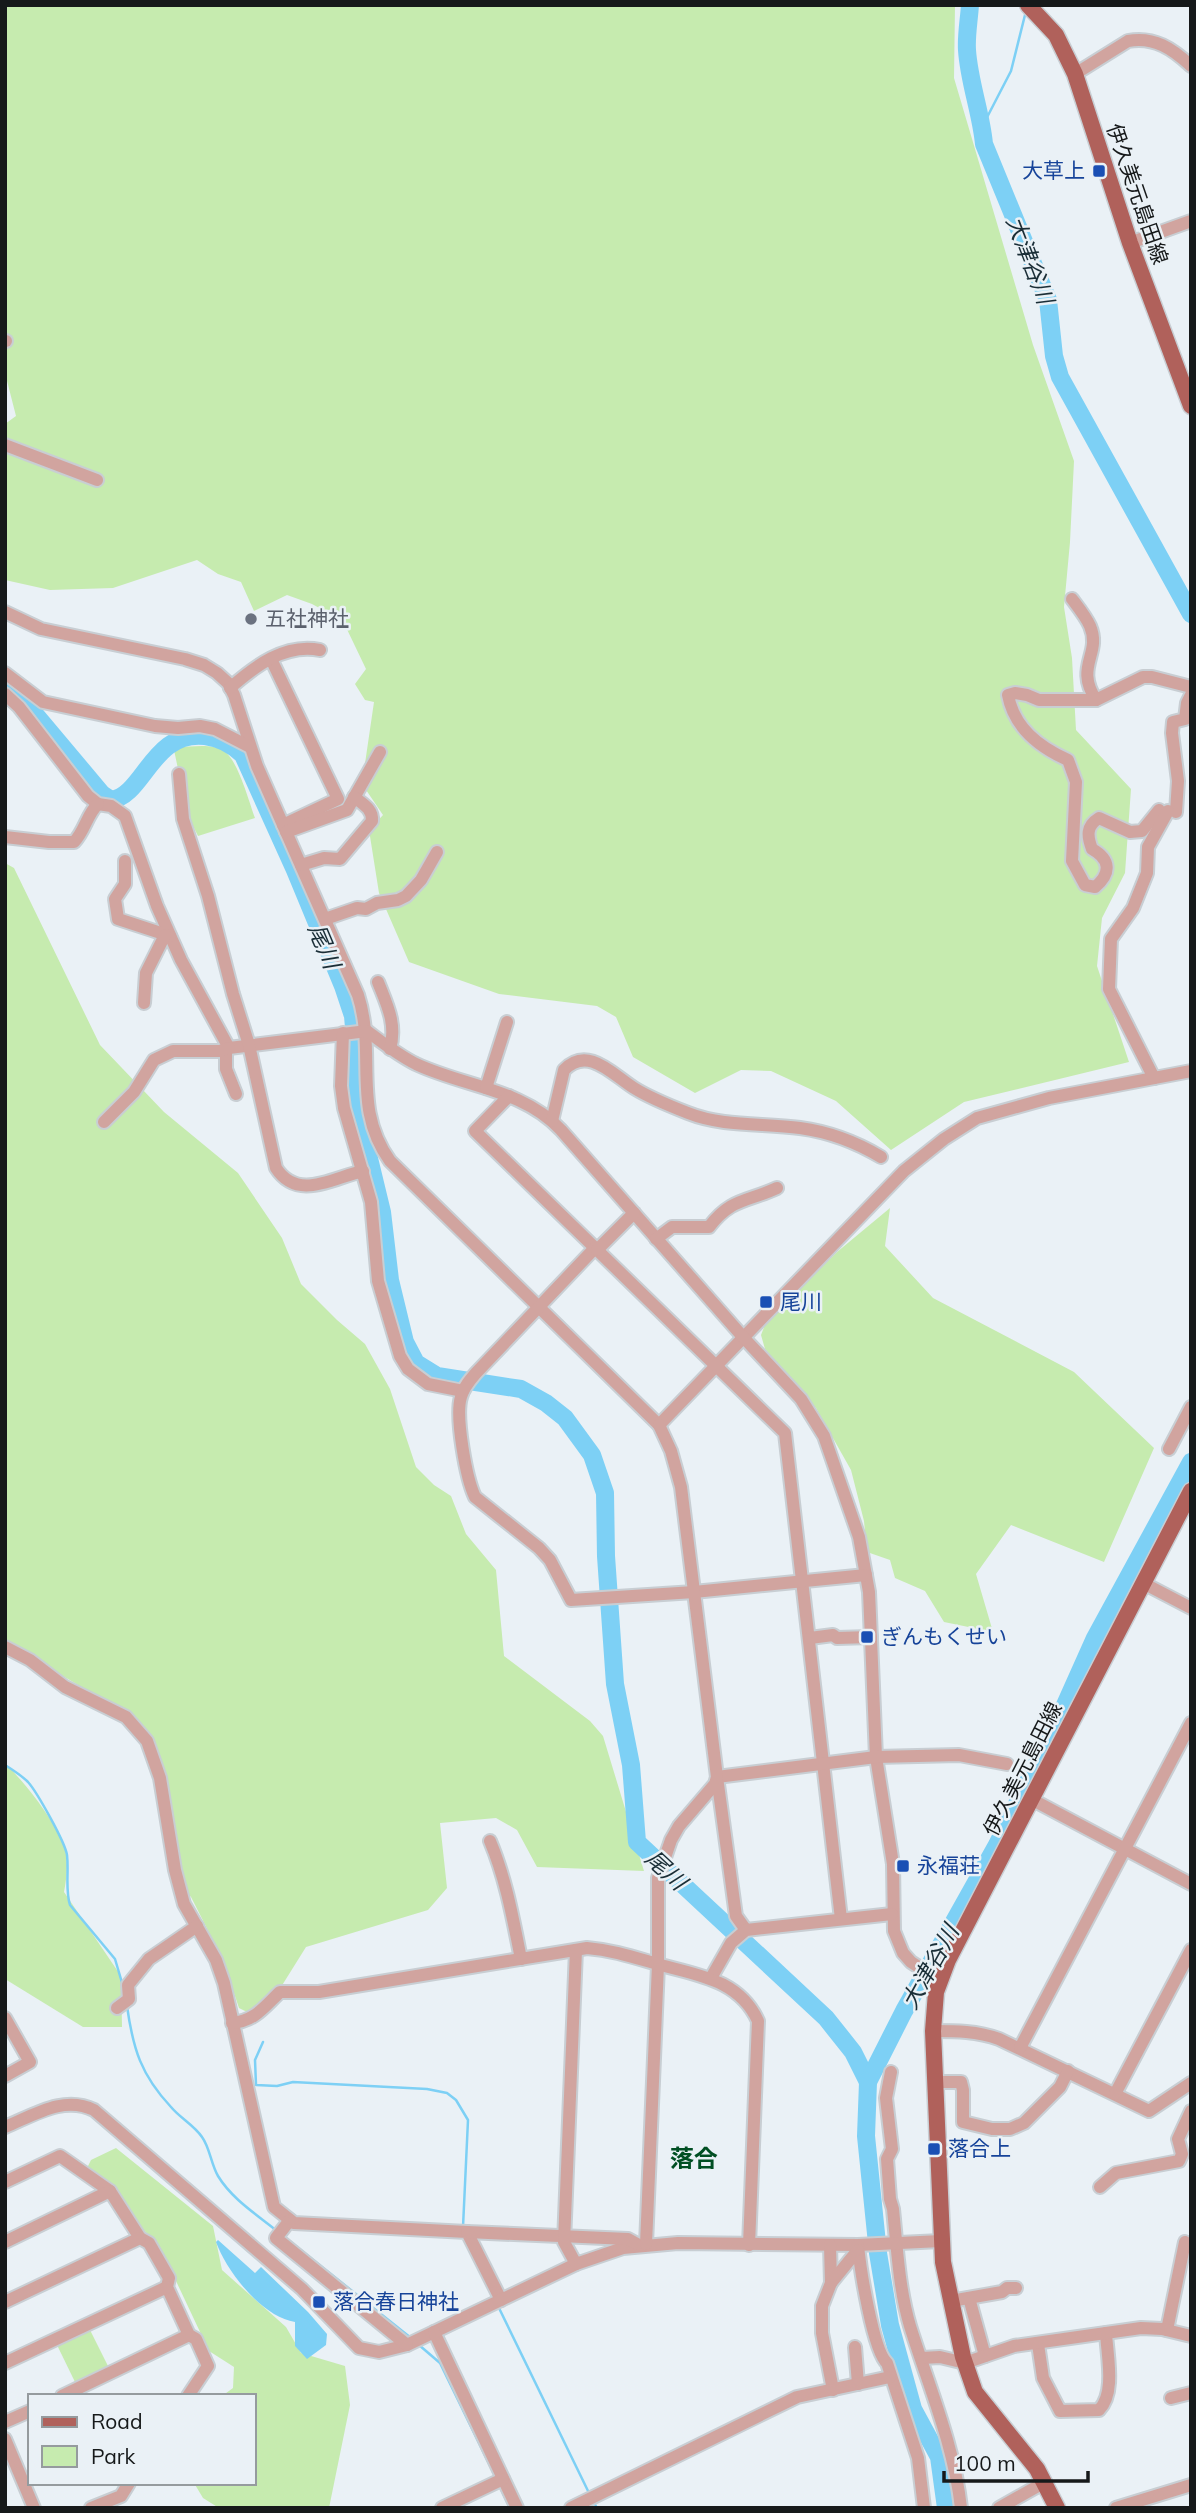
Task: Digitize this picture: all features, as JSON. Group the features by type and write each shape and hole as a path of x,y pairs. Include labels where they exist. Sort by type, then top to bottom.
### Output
{"main road":[{"name":"伊久美元島田線","path":"1028,5 1056,35 1075,74 1130,243 1191,406"},
{"name":"伊久美元島田線","path":"1056,2508 1045,2482 975,2392 951,2301 940,2241 933,2031 936,1978 948,1960 1191,1491"}],"street":[{"path":"1075,74 1128,41 1138,39 1152,41 1175,51 1191,66"},
{"path":"1130,243 1191,221"},
{"path":"5,445 97,480"},
{"path":"1072,599 1091,628 1092,641 1086,680 1096,700"},
{"path":"5,612 41,629 163,653 204,665 217,673 230,688 239,707 250,747 358,995 364,1031 368,1113 382,1149 390,1161 659,1425 678,1471 736,1916 744,1931"},
{"path":"230,688 254,667 271,659 298,648 320,650"},
{"path":"271,659 338,799 285,828"},
{"path":"5,673 43,702 155,726 208,728 250,747"},
{"path":"1191,687 1143,677 1096,700 1039,700 1027,695 1008,695 1022,729 1044,749 1068,760 1076,782 1072,861 1085,885 1095,887 1104,879 1107,864 1103,855 1091,849 1087,835 1092,823 1099,818 1130,832 1142,831 1164,811 1191,813"},
{"path":"5,694 24,713 88,796 99,804 111,806 125,816 168,935 227,1048 226,1069 236,1094"},
{"path":"1154,1078 1109,989 1111,939 1133,908 1147,873 1148,847 1178,781 1173,722 1185,719 1191,695"},
{"path":"285,828 346,810 380,752"},
{"path":"179,774 183,819 208,896 248,1045 276,1168 291,1182 312,1187 338,1176 363,1171"},
{"path":"301,865 324,858 340,859 372,821 368,808 355,797"},
{"path":"5,836 49,842 74,842 80,836 92,810 99,804"},
{"path":"325,919 406,896 421,880 437,852"},
{"path":"125,861 125,884 115,899 118,919 168,935"},
{"path":"144,1003 146,974 168,935"},
{"path":"378,982 393,1021 394,1032 390,1049"},
{"path":"486,1088 507,1022"},
{"path":"104,1122 134,1092 154,1060 162,1055 182,1050 227,1048 364,1031 415,1063 509,1096 527,1104 552,1121 801,1399 824,1436 859,1538 866,1575 876,1757 893,1864 894,1931 911,1962 936,1978"},
{"path":"345,1033 342,1096 371,1202 378,1281 403,1362 415,1376 428,1384 464,1390"},
{"path":"552,1121 564,1070 569,1064 588,1060 602,1065 634,1088 690,1114 825,1133 858,1144 881,1157"},
{"path":"659,1425 904,1171 944,1139 977,1118 1012,1107 1191,1071"},
{"path":"509,1096 475,1131 785,1433 841,1919"},
{"path":"656,1238 672,1227 709,1227 721,1211 741,1200 761,1196 777,1188"},
{"path":"634,1213 476,1373 464,1390 460,1400 463,1451 470,1487 475,1497 539,1548 550,1560 571,1600 694,1592 866,1575"},
{"path":"1169,1449 1191,1407"},
{"path":"1143,1583 1191,1608"},
{"path":"810,1638 822,1638 826,1635 837,1638 871,1637"},
{"path":"5,1647 30,1660 65,1686 126,1717 147,1741 160,1777 184,1904 216,1960 274,2207 283,2229 407,2344"},
{"path":"1020,2048 1191,1723"},
{"path":"717,1777 876,1757 959,1755 1007,1764"},
{"path":"643,2245 658,1965 658,1878 664,1855 679,1826 715,1784 717,1777"},
{"path":"1031,1799 1191,1884"},
{"path":"490,1842 499,1861 511,1906 521,1959"},
{"path":"711,1978 731,1943 744,1931 892,1914"},
{"path":"117,2008 129,1999 128,1985 149,1959 197,1926"},
{"path":"232,2023 246,2022 280,1992 319,1992 576,1950 615,1951 711,1978 736,1992 758,2021 749,2245"},
{"path":"576,1950 564,2235 564,2242 576,2264"},
{"path":"1115,2094 1191,1950"},
{"path":"5,2018 30,2062 5,2076"},
{"path":"933,2031 985,2034 1020,2048 1149,2111 1191,2084"},
{"path":"934,2082 961,2082 963,2122 992,2129 1010,2129 1024,2123 1060,2087 1068,2071"},
{"path":"891,2072 886,2098 892,2149 887,2159 905,2304 950,2447 961,2508"},
{"path":"5,2127 62,2104 83,2105 94,2110 302,2289 359,2348 379,2352 434,2332 576,2264 606,2253 643,2245 859,2247 940,2241"},
{"path":"1100,2187 1116,2173 1172,2163 1186,2156 1178,2139 1191,2111"},
{"path":"5,2182 60,2156 110,2190 140,2238 149,2243 163,2266 169,2278 167,2287 208,2366 189,2394"},
{"path":"5,2242 110,2190"},
{"path":"283,2229 294,2223 564,2235 628,2239 643,2245"},
{"path":"467,2232 502,2300"},
{"path":"5,2302 140,2238"},
{"path":"1167,2330 1185,2242"},
{"path":"830,2245 831,2283"},
{"path":"833,2390 822,2333 822,2306 831,2283 859,2247"},
{"path":"859,2247 875,2337 918,2458 925,2508"},
{"path":"5,2363 167,2287"},
{"path":"951,2301 1016,2288"},
{"path":"970,2298 985,2356"},
{"path":"922,2358 940,2357 965,2362 1014,2346 1141,2328 1167,2330 1191,2336"},
{"path":"434,2332 517,2508"},
{"path":"1038,2344 1043,2378 1060,2411 1099,2410 1103,2407 1109,2386 1106,2333"},
{"path":"66,2394 190,2335"},
{"path":"855,2347 858,2384"},
{"path":"570,2508 797,2397 890,2377"},
{"path":"1171,2399 1191,2393"},
{"path":"5,2423 28,2412"},
{"path":"5,2439 25,2471"},
{"path":"442,2508 503,2479"},
{"path":"999,2508 1045,2482"},
{"path":"28,2485 34,2508"},
{"path":"91,2508 121,2496 128,2485"},
{"path":"1116,2508 1191,2485"}],"green space":[{"path":"5,5 955,5 954,78 1033,345 1074,461 1064,607 1072,658 1076,730 1131,789 1125,873 1102,918 1097,966 1129,1062 964,1102 891,1150 836,1101 771,1071 741,1070 695,1093 633,1057 616,1017 597,1006 499,994 409,962 379,893 369,830 383,815 362,784 374,702 365,700 355,684 366,669 343,621 312,604 287,595 254,611 241,582 218,574 197,560 113,588 50,590 5,580 5,424 16,416 5,373"},
{"path":"208,746 224,751 234,763 255,818 198,836 188,816 174,750 179,747"},
{"path":"5,863 14,868 100,1045 164,1112 238,1173 282,1238 301,1284 365,1344 390,1389 416,1467 434,1485 451,1496 466,1534 496,1570 504,1656 590,1721 603,1736 644,1871 537,1867 517,1830 496,1818 440,1823 447,1888 428,1910 306,1947 261,2019 239,2008 223,1960 191,1897 170,1875 151,1737 97,1696 15,1648 5,1646"},
{"path":"890,1208 885,1246 933,1298 1074,1372 1154,1448 1104,1562 1011,1525 976,1574 993,1632 944,1622 925,1591 895,1578 890,1560 867,1552 864,1521 851,1470 816,1408 765,1349 761,1335 766,1322 837,1252"},
{"path":"5,1763 37,1801 63,1843 67,1867 64,1892 121,1976 122,2027 83,2027 5,1979"},
{"path":"116,2148 213,2226 222,2270 286,2327 301,2353 345,2366 350,2405 329,2508 219,2508 203,2498 195,2485 256,2485 256,2394 225,2394 233,2388 234,2367 209,2351 160,2247 86,2170 91,2160"},
{"path":"90,2330 108,2366 75,2382 57,2345"}],"water":[{"path":"218,2240 255,2273 261,2267 308,2312 327,2334 326,2345 307,2359 295,2346 295,2322 270,2312 247,2291 221,2254 216,2242"}],"waterway":[{"name":"大津谷川","path":"970,5 968,62 984,144 1048,300 1054,356 1060,377 1191,614"},
{"path":"982,127 1011,71 1026,11"},
{"name":"尾川","path":"5,684 18,694 102,794 111,800 122,796 132,787 173,743 187,737 216,738 243,755 295,870 353,1016 353,1092 382,1212 390,1280 405,1342 416,1363 437,1376 521,1389 546,1403 565,1418 592,1455 605,1493 606,1556 615,1684 631,1765 637,1842 826,2018 853,2052 868,2082"},
{"name":"大津谷川","path":"946,2508 939,2457 913,2409 890,2325 878,2253 866,2136 868,2082 904,2011 997,1845 1095,1638 1191,1462"},
{"path":"5,1765 28,1782 50,1817 67,1855 70,1905 115,1959 123,1986"},
{"path":"127,2006 140,2061 152,2084 202,2137 216,2171 230,2192 277,2231"},
{"path":"263,2042 255,2060 256,2085 277,2086 293,2082 427,2089 447,2093 456,2100 468,2120 463,2227"},
{"path":"282,2235 411,2338"},
{"path":"498,2306 590,2495"},
{"path":"419,2345 440,2363 495,2476"},
{"path":"499,2485 510,2508"},
{"path":"593,2501 597,2508"}],"place":[{"name":"大草上","path":"1099,171"},
{"name":"五社神社","path":"251,619"},
{"name":"尾川","path":"766,1302"},
{"name":"ぎんもくせい","path":"867,1637"},
{"name":"永福荘","path":"903,1866"},
{"name":"落合上","path":"934,2149"},
{"name":"落合春日神社","path":"319,2302"}],"district":[{"name":"落合","path":"694,2159"}]}
